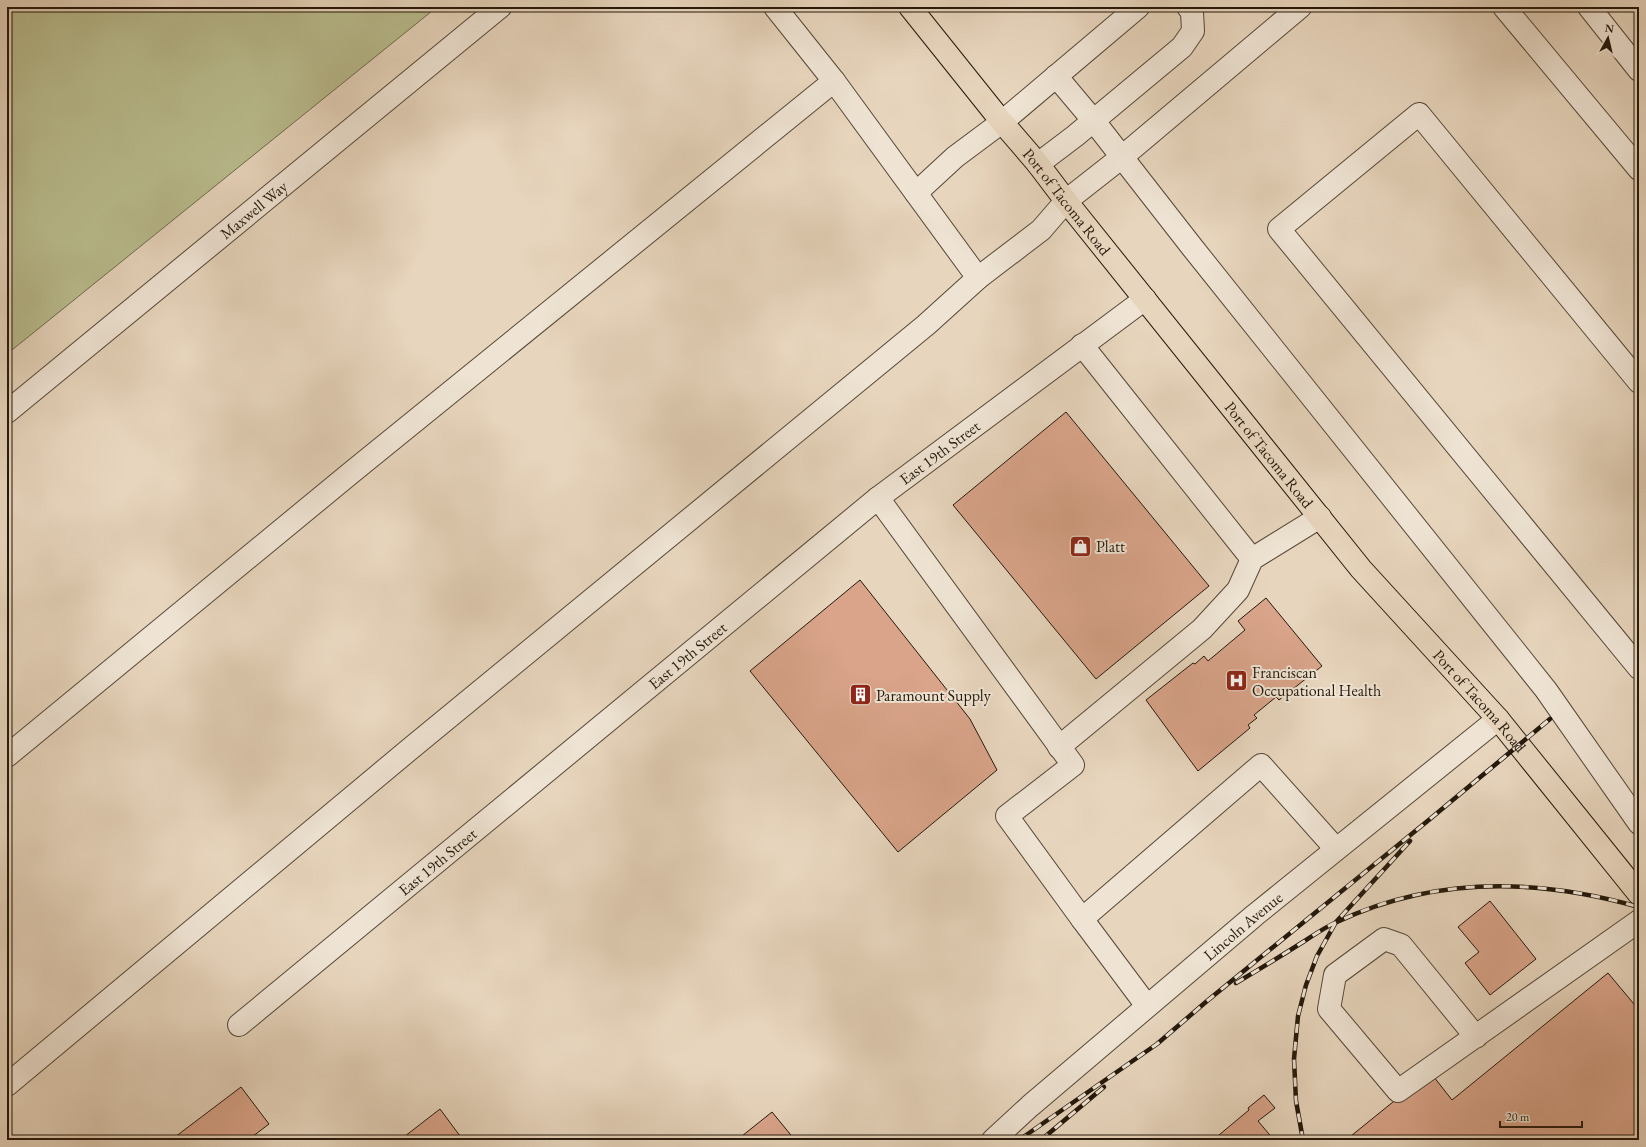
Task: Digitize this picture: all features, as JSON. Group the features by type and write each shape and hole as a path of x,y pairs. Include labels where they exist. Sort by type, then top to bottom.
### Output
{"main road":[{"name":"Port of Tacoma Road","path":"910,7 1002,122 1038,164 1066,201 1361,568 1498,719 1639,894"}],"street":[{"name":"Maxwell Way","path":"7,412 500,7"},
{"path":"775,7 834,81 978,278"},
{"path":"916,193 955,157 1002,122 1138,7"},
{"path":"1038,164 1182,47 1193,32 1192,12 1188,7"},
{"path":"7,1085 404,754 920,330 978,278 1041,230 1066,201 1122,157 1300,7"},
{"path":"1504,7 1639,169"},
{"path":"1589,7 1639,70"},
{"path":"1056,76 1093,120 1192,247 1546,690 1639,823"},
{"path":"7,756 352,472 834,81"},
{"path":"1639,382 1419,114 1279,229 1639,668"},
{"name":"East 19th Street","path":"239,1024 878,498 1145,299"},
{"path":"1082,346 1252,559"},
{"path":"878,498 1072,765 1007,816 1147,1006"},
{"path":"1059,747 1202,629 1238,590 1252,559 1320,517"},
{"name":"Lincoln Avenue","path":"993,1140 1030,1106 1255,915 1498,719"},
{"path":"1082,919 1261,766 1336,849"},
{"path":"1476,1037 1400,945 1384,939 1335,975 1328,1009 1398,1091 1476,1037 1639,920"}],"green space":[{"path":"7,7 437,7 7,354"}],"building":[{"name":"Platt","path":"1066,412 1209,586 1096,679 953,505"},
{"name":"Paramount Supply","path":"860,580 970,719 997,770 898,852 750,671"},
{"name":"Franciscan Occupational Health","path":"1266,598 1322,666 1279,700 1276,697 1254,715 1257,718 1248,725 1250,728 1198,771 1146,700 1204,656 1208,661 1245,630 1238,621"},
{"path":"1490,901 1536,959 1490,995 1465,963 1479,952 1458,927"},
{"path":"1608,973 1639,1010 1638,1140 1346,1140 1430,1072 1452,1100"},
{"path":"241,1087 269,1124 248,1140 171,1140"},
{"path":"1264,1095 1275,1108 1258,1121 1274,1140 1213,1140 1249,1110 1248,1108"},
{"path":"440,1109 463,1140 400,1140"},
{"path":"772,1112 795,1140 737,1140"}],"railway":[{"path":"1019,1140 1157,1044 1207,1001 1550,719"},
{"path":"1303,1140 1296,1101 1294,1059 1298,1016 1306,985 1317,956 1336,922 1410,841"},
{"path":"1236,983 1333,924 1374,907 1411,896 1448,889 1486,886 1524,887 1601,897 1639,907"},
{"path":"1041,1140 1104,1087"}],"place":[{"name":"Platt","path":"1081,546"},
{"name":"Franciscan Occupational Health","path":"1236,681"},
{"name":"Paramount Supply","path":"861,695"}]}
